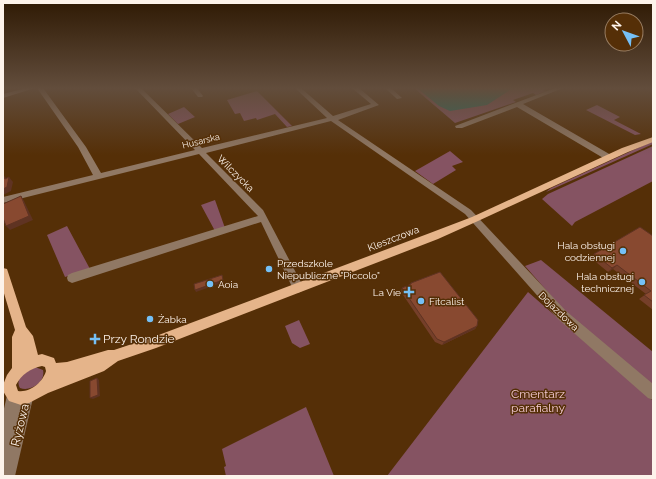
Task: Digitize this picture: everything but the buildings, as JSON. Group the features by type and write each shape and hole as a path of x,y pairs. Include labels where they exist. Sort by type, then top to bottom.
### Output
{"main road":[{"name":"Kleszczowa","path":"52,370 61,370 108,356 114,356 298,288 475,219 608,157 653,139"},
{"path":"3,272 7,299 21,330 27,336 33,362"},
{"path":"19,370 18,337 21,330"},
{"name":"Kleszczowa","path":"45,387 99,366 109,361 114,356"},
{"path":"47,361 52,370 51,377 45,387 36,394 13,392 13,378 19,370 33,362 47,361"}],"street":[{"path":"55,110 98,172 98,176"},
{"name":"Wilczycka","path":"160,110 260,212 298,288"},
{"name":"Dojazdowa","path":"323,110 332,119 454,202 475,219 558,311 653,393"},
{"name":"Husarska","path":"3,200 332,119 359,110"},
{"path":"459,126 500,110"},
{"path":"528,110 608,157"},
{"path":"72,278 264,218"},
{"name":"Ryżowa","path":"3,453 13,392"},
{"name":"Ryżowa","path":"7,476 10,468 17,430 13,392"}],"green space":[{"path":"176,110 188,110 195,117 178,124 168,114"},
{"path":"233,110 276,110 292,126 287,127 275,114 257,120 256,118 244,121 240,113 235,114"},
{"path":"440,110 492,110 455,123"},
{"path":"587,110 607,110 620,117 614,120 641,134 635,135"},
{"path":"653,141 653,144 546,192 551,188"},
{"path":"653,146 653,181 575,222 572,226 542,199 548,194"},
{"path":"450,151 463,162 452,166 456,170 433,184 415,171"},
{"path":"215,200 225,228 215,231 201,205"},
{"path":"67,226 90,269 65,277 47,235"},
{"path":"541,260 653,352 653,387 567,314 525,266"},
{"name":"Cmentarz parafialny","path":"528,292 653,401 653,476 387,476"},
{"path":"299,320 310,344 300,348 292,343 285,326"},
{"path":"35,367 43,370 40,382 29,389 20,388 19,381 22,375"},
{"path":"306,407 334,476 226,476 224,467 226,466 222,449"}],"place":[{"name":"Hala obsługi codziennej","path":"623,251"},
{"name":"Przedszkole Niepubliczne \"Piccolo\"","path":"269,269"},
{"name":"Hala obsługi technicznej","path":"642,282"},
{"name":"Aoia","path":"210,284"},
{"name":"La Vie","path":"409,292"},
{"name":"Fitcalist","path":"421,301"},
{"name":"Żabka","path":"150,319"},
{"name":"Przy Rondzie","path":"95,339"}]}
